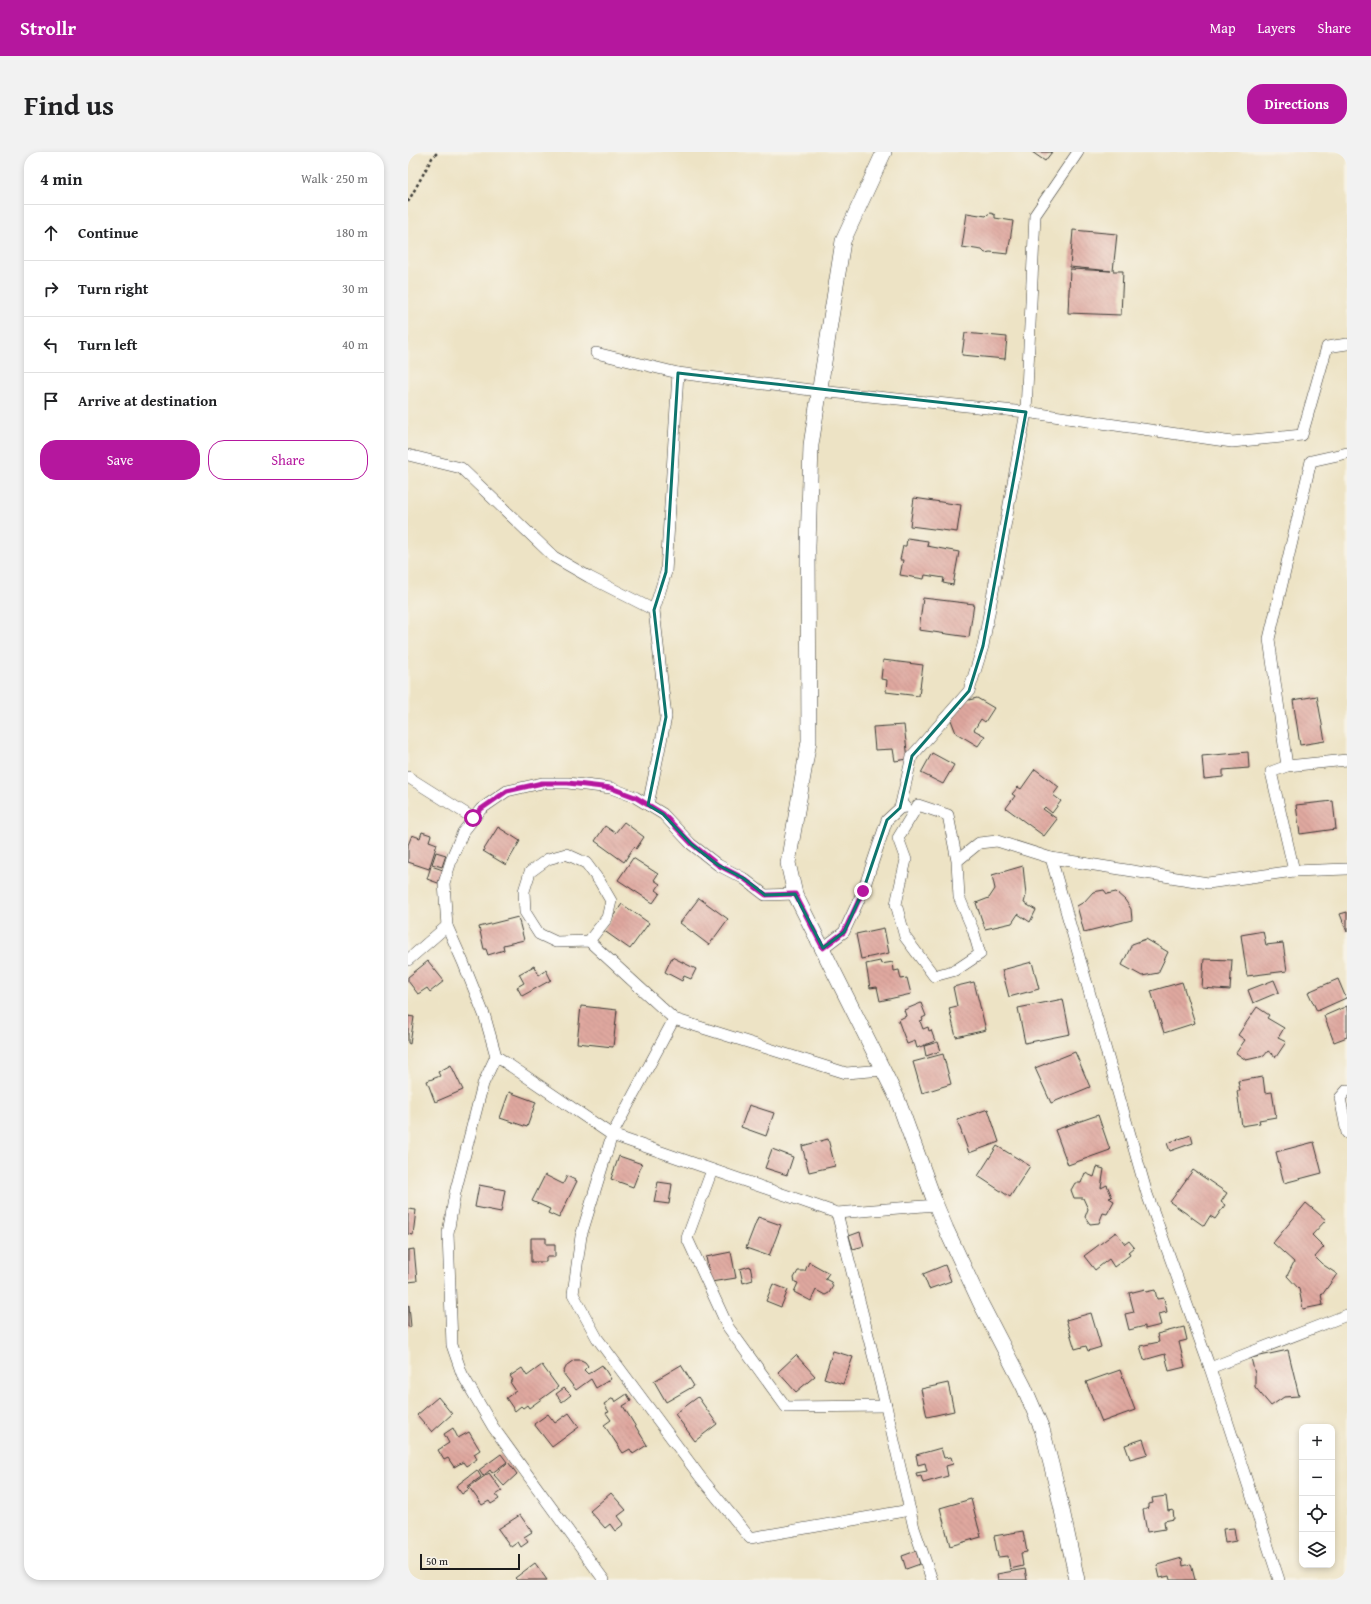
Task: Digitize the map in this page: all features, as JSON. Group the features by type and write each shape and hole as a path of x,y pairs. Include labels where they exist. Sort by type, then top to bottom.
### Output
{"street":[{"path":"884,152 874,171 843,242 811,445 808,547 808,741 788,863 795,894 898,1098 936,1205 981,1304 1024,1387 1042,1429 1057,1486 1078,1580"},
{"path":"900,808 912,756 969,691 983,646 1026,412 1035,214 1078,152"},
{"path":"596,353 678,373 820,391 1026,412 1232,442 1302,434 1327,347 1347,344"},
{"path":"648,805 666,717 654,610 666,572 678,373"},
{"path":"1286,766 1269,639 1311,461 1347,453"},
{"path":"408,455 461,468 554,557 589,577 654,610"},
{"path":"1294,871 1271,772 1286,766 1347,760"},
{"path":"408,776 473,818"},
{"path":"795,894 766,895 743,878 718,865 692,844 663,814 635,797 611,788 568,783 542,783 507,791 481,809 463,832 453,855 444,883 447,926 485,1017 496,1056 612,1135 837,1214 936,1205"},
{"path":"823,948 844,932 863,891 887,820 900,808 918,805 948,815 956,849 959,897 973,930 980,954 956,970 934,976 905,937 896,904 906,860 898,838 918,805"},
{"path":"957,861 979,843 997,841 1050,858 1208,883 1294,871 1347,869"},
{"path":"589,941 607,918 610,901 600,882 586,863 566,854 548,858 530,872 524,891 525,912 539,934 556,942 589,941 674,1019 846,1073 883,1070"},
{"path":"1050,858 1147,1194 1210,1368 1278,1580"},
{"path":"408,960 447,926"},
{"path":"674,1019 612,1135 581,1236 573,1294 597,1338 701,1478 750,1538 910,1510"},
{"path":"496,1056 483,1084 455,1193 448,1233 452,1345 462,1374 493,1427 604,1580"},
{"path":"1347,1090 1340,1098 1347,1133"},
{"path":"712,1170 687,1238 728,1328 786,1407 886,1406"},
{"path":"837,1214 886,1406 914,1528 932,1580"},
{"path":"1210,1368 1347,1315"}],"path":[{"path":"408,202 432,158 438,152"}],"highlighted area":[{"path":"678,373 1026,412 983,646 969,691 912,756 900,808 887,820 863,891 844,932 823,948 795,894 765,895 743,878 718,865 691,844 663,814 648,805 666,717 654,610 666,572"}],"building":[{"path":"1032,152 1052,152 1045,161"},
{"path":"967,213 986,216 991,213 995,215 995,218 1013,221 1008,254 990,252 985,253 982,250 962,247"},
{"path":"1073,230 1117,234 1113,271 1123,271 1121,315 1068,313 1070,269 1111,271 1070,267"},
{"path":"965,333 1007,337 1005,359 962,355"},
{"path":"914,498 961,505 957,532 910,526"},
{"path":"907,538 928,541 927,546 959,552 953,585 943,583 944,578 925,575 924,579 900,575 903,560 900,560 903,546 906,546"},
{"path":"923,598 974,604 969,637 919,630"},
{"path":"883,660 923,665 919,696 886,692 887,680 881,679"},
{"path":"1317,696 1325,741 1300,745 1293,700"},
{"path":"977,698 994,708 985,722 981,719 974,730 985,736 978,746 956,733 951,720 965,701"},
{"path":"904,725 908,759 895,761 893,749 875,750 873,727"},
{"path":"1248,752 1249,768 1223,770 1223,777 1204,779 1202,756"},
{"path":"932,753 954,765 943,784 921,773"},
{"path":"1035,769 1059,787 1053,795 1061,801 1052,813 1045,807 1043,809 1057,819 1044,836 1006,808 1015,796 1012,794 1018,787 1021,789"},
{"path":"1333,801 1336,829 1300,834 1296,805"},
{"path":"624,822 644,837 636,849 634,847 624,862 595,841 605,826 615,833"},
{"path":"498,827 520,841 506,865 483,851"},
{"path":"422,832 431,835 429,841 437,844 429,869 408,862 408,845 412,835 420,838"},
{"path":"436,852 446,855 442,867 432,864"},
{"path":"633,858 658,874 654,880 660,884 656,890 660,893 653,903 618,880"},
{"path":"431,866 443,870 438,883 427,879"},
{"path":"1023,866 1026,895 1024,903 1036,910 1030,922 1018,914 1012,923 985,929 976,903 989,898 995,889 992,875"},
{"path":"1104,890 1107,894 1116,892 1125,900 1131,909 1132,920 1084,932 1077,906 1084,902 1093,892"},
{"path":"699,898 728,919 709,945 680,923"},
{"path":"622,904 649,923 630,949 603,930"},
{"path":"1347,912 1347,932 1340,914"},
{"path":"518,917 524,940 503,945 504,950 488,955 486,949 484,949 479,927"},
{"path":"884,928 889,953 861,959 856,934"},
{"path":"1263,931 1266,945 1283,943 1287,971 1247,976 1241,935"},
{"path":"1146,939 1168,952 1158,973 1142,976 1122,965 1132,944"},
{"path":"672,957 696,969 691,979 684,976 682,981 665,972"},
{"path":"1204,959 1232,960 1230,990 1202,988"},
{"path":"428,961 444,981 430,992 427,988 418,994 408,981 408,977"},
{"path":"880,961 881,964 893,962 894,971 899,970 901,979 907,978 911,994 880,1001 877,987 870,988 866,964"},
{"path":"1032,962 1039,989 1009,997 1002,970"},
{"path":"534,966 539,975 546,970 551,980 522,996 517,987 524,983 519,974"},
{"path":"1338,979 1346,998 1317,1011 1308,992"},
{"path":"1274,980 1279,992 1253,1003 1248,990"},
{"path":"974,982 986,1030 956,1037 949,1008 957,1006 953,987"},
{"path":"1182,982 1195,1023 1164,1033 1151,991"},
{"path":"1063,999 1070,1034 1025,1043 1018,1008"},
{"path":"921,1003 926,1016 920,1021 923,1029 928,1027 929,1031 931,1030 935,1041 917,1048 915,1041 907,1044 898,1020 906,1016 904,1010"},
{"path":"581,1006 617,1010 613,1047 577,1043"},
{"path":"1347,1006 1347,1037 1334,1042 1324,1016"},
{"path":"1257,1007 1269,1015 1267,1018 1284,1028 1278,1038 1286,1042 1276,1057 1268,1051 1264,1056 1246,1060 1236,1053 1245,1040 1238,1035"},
{"path":"408,1016 414,1017 410,1044 408,1043"},
{"path":"938,1042 941,1051 926,1056 924,1046"},
{"path":"1075,1052 1090,1087 1051,1103 1035,1068"},
{"path":"943,1054 951,1084 922,1093 913,1062"},
{"path":"451,1065 463,1090 435,1102 427,1081 440,1076 438,1072"},
{"path":"1263,1077 1265,1093 1272,1092 1276,1117 1259,1120 1260,1123 1242,1126 1237,1091 1240,1091 1238,1081"},
{"path":"509,1092 536,1102 527,1127 500,1118"},
{"path":"749,1105 774,1113 766,1136 741,1127"},
{"path":"988,1109 999,1142 969,1153 957,1120"},
{"path":"1098,1115 1110,1150 1068,1165 1055,1130"},
{"path":"1191,1135 1193,1143 1170,1151 1167,1143"},
{"path":"828,1139 835,1166 809,1172 802,1146"},
{"path":"1314,1142 1322,1173 1284,1183 1276,1152"},
{"path":"997,1146 1030,1166 1010,1197 978,1176"},
{"path":"772,1149 793,1157 787,1175 765,1168"},
{"path":"619,1156 642,1164 633,1187 611,1179"},
{"path":"1097,1167 1104,1169 1101,1188 1107,1185 1112,1197 1109,1198 1114,1201 1107,1214 1103,1213 1099,1223 1090,1224 1085,1217 1088,1209 1083,1198 1074,1198 1071,1190 1075,1183 1081,1183 1085,1173 1094,1177"},
{"path":"1193,1170 1227,1193 1221,1202 1225,1205 1215,1219 1210,1216 1204,1226 1170,1202"},
{"path":"545,1175 563,1184 567,1176 577,1181 559,1218 548,1213 550,1209 532,1201"},
{"path":"658,1182 672,1184 669,1204 654,1202"},
{"path":"479,1185 505,1190 501,1212 475,1207"},
{"path":"1306,1203 1326,1220 1312,1235 1324,1247 1315,1257 1322,1264 1337,1274 1322,1295 1321,1294 1323,1305 1303,1309 1299,1289 1287,1276 1294,1262 1273,1243"},
{"path":"408,1209 416,1210 413,1235 408,1234"},
{"path":"758,1217 781,1225 769,1256 746,1248"},
{"path":"860,1232 864,1246 853,1249 849,1236"},
{"path":"1116,1232 1125,1244 1129,1241 1134,1247 1128,1252 1130,1255 1114,1267 1109,1259 1095,1270 1084,1256"},
{"path":"531,1238 546,1238 546,1244 555,1244 555,1257 546,1257 546,1262 531,1262"},
{"path":"414,1249 417,1281 408,1282 408,1250"},
{"path":"731,1252 736,1278 711,1282 706,1257"},
{"path":"809,1262 829,1273 825,1279 831,1282 833,1286 829,1293 825,1295 816,1290 811,1301 794,1292 798,1283 795,1282 794,1278 798,1271 805,1271"},
{"path":"945,1265 951,1281 929,1289 923,1274"},
{"path":"750,1266 753,1280 743,1283 740,1269"},
{"path":"773,1284 788,1290 781,1307 766,1301"},
{"path":"1145,1289 1146,1292 1155,1290 1157,1299 1164,1298 1167,1312 1158,1314 1161,1325 1145,1329 1145,1326 1129,1330 1125,1314 1134,1312 1129,1293"},
{"path":"409,1305 411,1327 408,1327"},
{"path":"1091,1313 1101,1347 1088,1351 1086,1346 1075,1349 1066,1320"},
{"path":"1184,1327 1187,1340 1179,1342 1185,1367 1169,1371 1165,1354 1144,1360 1140,1346 1159,1342 1157,1334"},
{"path":"1288,1350 1299,1396 1284,1397 1271,1406 1255,1387 1255,1374 1251,1358"},
{"path":"833,1351 853,1357 843,1384 824,1378"},
{"path":"796,1355 815,1376 796,1392 778,1372"},
{"path":"574,1360 581,1360 585,1362 588,1366 584,1370 588,1374 602,1365 611,1379 596,1388 591,1379 576,1390 563,1373 567,1365"},
{"path":"542,1365 558,1387 529,1408 527,1405 523,1408 521,1406 515,1411 506,1398 516,1391 510,1382 513,1380 510,1376 522,1368 527,1376"},
{"path":"681,1365 694,1386 666,1402 654,1381"},
{"path":"1120,1370 1135,1410 1102,1422 1086,1382"},
{"path":"948,1383 954,1411 927,1417 921,1389"},
{"path":"564,1388 571,1395 562,1402 556,1394"},
{"path":"627,1394 631,1401 623,1406 647,1445 633,1454 630,1449 623,1453 604,1425 611,1420 606,1413 609,1412 604,1404 613,1398 615,1402"},
{"path":"438,1397 452,1414 432,1432 417,1415"},
{"path":"698,1397 717,1424 695,1441 675,1414"},
{"path":"569,1413 579,1427 552,1447 534,1424 548,1414 555,1423"},
{"path":"453,1428 458,1438 469,1432 480,1450 474,1454 477,1459 466,1466 463,1462 454,1467 448,1458 444,1460 438,1450 449,1443 444,1434"},
{"path":"1143,1439 1148,1454 1130,1459 1125,1445"},
{"path":"941,1448 944,1458 951,1457 953,1464 946,1466 948,1476 923,1483 921,1476 917,1477 916,1473 927,1471 925,1463 918,1465 916,1455"},
{"path":"501,1454 507,1462 492,1473 490,1470 483,1476 479,1470"},
{"path":"508,1462 517,1474 504,1486 494,1475"},
{"path":"477,1470 481,1477 467,1487 469,1489 462,1494 456,1486"},
{"path":"489,1473 502,1491 496,1495 499,1499 491,1504 489,1501 482,1505 469,1487"},
{"path":"611,1493 626,1510 618,1516 624,1524 615,1531 610,1524 605,1528 590,1511"},
{"path":"1166,1496 1168,1511 1173,1510 1174,1519 1164,1521 1165,1529 1147,1532 1143,1510 1149,1508 1149,1504 1153,1503 1152,1498"},
{"path":"971,1499 981,1537 950,1546 940,1508"},
{"path":"520,1515 532,1532 524,1537 528,1542 521,1547 518,1542 511,1547 498,1529"},
{"path":"1234,1528 1236,1541 1225,1543 1223,1529"},
{"path":"1023,1531 1027,1552 1021,1553 1023,1566 1010,1569 1008,1556 998,1557 994,1536"},
{"path":"916,1551 920,1564 906,1569 902,1556"},
{"path":"1182,1558 1183,1566 1191,1564 1195,1580 1170,1580 1169,1576 1160,1578 1157,1565"},
{"path":"535,1563 547,1580 517,1580 515,1578"},
{"path":"1025,1569 1027,1580 998,1580 997,1574"}],"route":[{"path":"473,818 481,809 507,791 542,783 568,783 611,788 635,797 663,814 692,844 718,865 743,878 766,895 795,894 823,948 844,932 863,891"}]}
